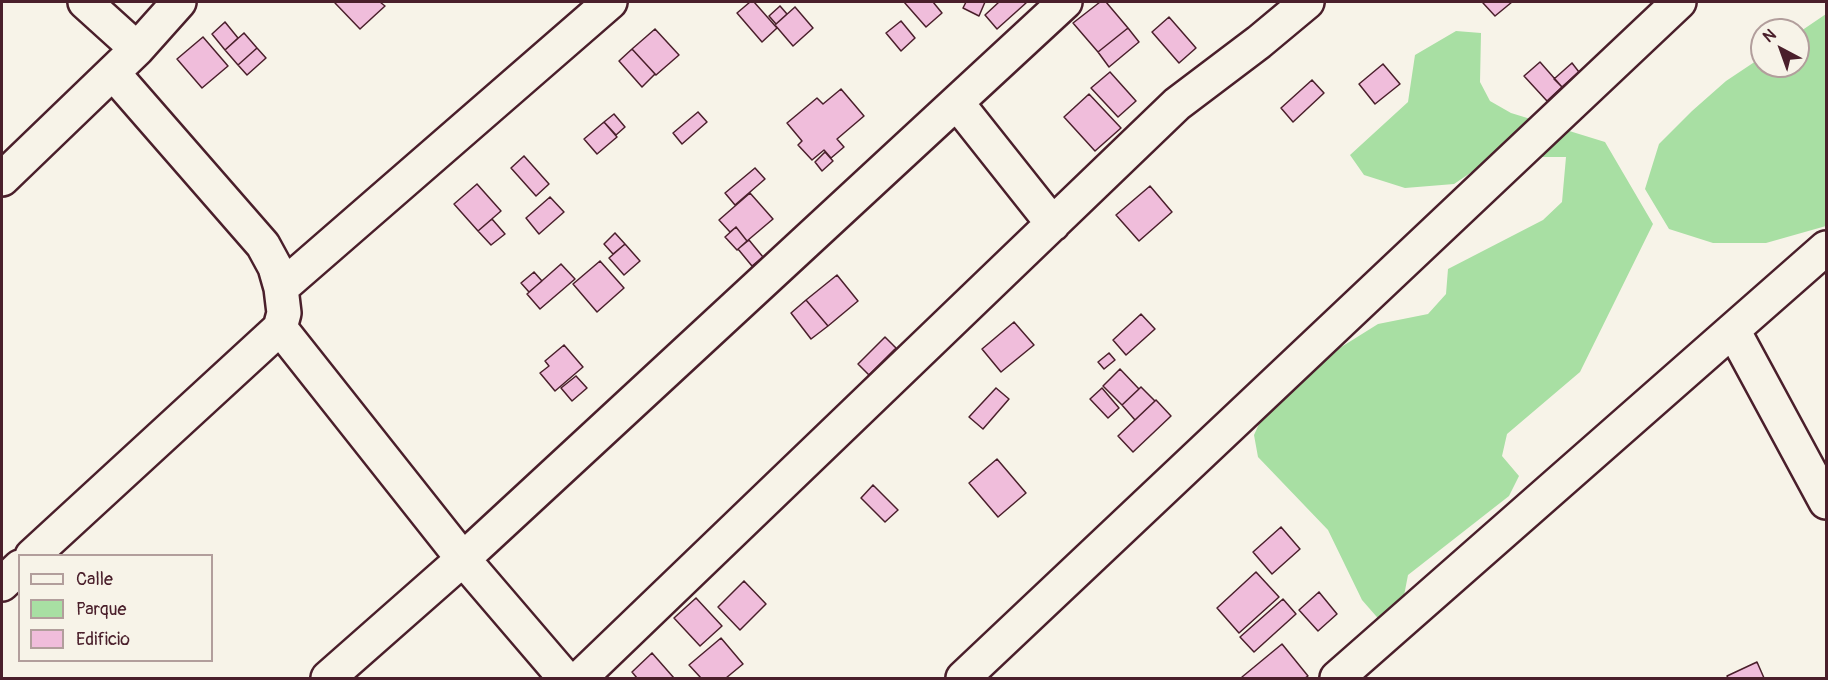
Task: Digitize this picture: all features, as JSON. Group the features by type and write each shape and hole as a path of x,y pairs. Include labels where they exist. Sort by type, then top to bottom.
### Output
{"street":[{"path":"85,2 137,49"},
{"path":"2,179 137,49 179,2"},
{"path":"281,288 610,2"},
{"path":"328,678 463,559 1065,2"},
{"path":"580,678 1177,104 1259,42 1307,2"},
{"path":"963,678 1680,2"},
{"path":"33,554 280,328 284,313 281,288 275,267 263,245 113,73"},
{"path":"957,103 1053,224"},
{"path":"1337,678 1827,248"},
{"path":"280,328 463,559 565,678"},
{"path":"1733,330 1827,502"},
{"path":"2,584 18,569"}],"green space":[{"path":"1826,14 1826,226 1766,243 1713,243 1669,229 1645,189 1659,144 1726,81 1750,65 1750,78 1810,78 1810,25"},
{"path":"1456,31 1481,33 1480,82 1490,101 1511,113 1605,142 1653,224 1580,372 1507,434 1502,456 1519,476 1509,496 1408,575 1397,632 1390,632 1362,600 1328,530 1258,457 1254,435 1264,413 1338,349 1378,324 1428,314 1446,294 1448,269 1543,220 1562,202 1566,157 1494,157 1454,184 1405,188 1364,175 1350,155 1408,102 1415,55"}],"building":[{"path":"380,2 385,6 360,29 335,3"},
{"path":"750,2 754,2 777,28 762,42 737,13"},
{"path":"904,2 933,2 942,13 926,27"},
{"path":"966,2 985,2 979,16 963,8"},
{"path":"999,2 1026,3 997,29 985,15"},
{"path":"1100,2 1106,2 1128,28 1098,52 1073,23"},
{"path":"1512,2 1495,16 1483,3"},
{"path":"780,6 787,14 776,24 769,16"},
{"path":"795,7 813,28 793,46 775,25"},
{"path":"1169,17 1196,48 1179,63 1152,32"},
{"path":"901,21 915,38 901,51 886,33"},
{"path":"225,22 238,38 225,50 212,34"},
{"path":"1128,28 1139,42 1109,67 1098,52"},
{"path":"655,29 679,55 656,75 632,49"},
{"path":"244,33 257,48 238,65 225,50"},
{"path":"203,37 228,66 202,88 177,59"},
{"path":"257,48 266,58 247,75 238,65"},
{"path":"632,49 655,74 642,87 619,61"},
{"path":"1540,62 1562,87 1547,101 1524,76"},
{"path":"1572,63 1579,72 1562,87 1554,79"},
{"path":"1383,64 1400,84 1375,104 1359,84"},
{"path":"1110,72 1136,101 1118,117 1091,88"},
{"path":"1312,80 1324,93 1293,122 1281,108"},
{"path":"841,89 864,116 837,139 844,147 831,158 824,150 812,160 798,145 802,141 787,123 817,98 823,104"},
{"path":"1089,94 1121,128 1095,151 1064,117"},
{"path":"698,112 707,122 682,144 673,133"},
{"path":"614,114 625,127 616,135 604,122"},
{"path":"604,122 617,137 597,154 584,139"},
{"path":"825,152 833,161 822,171 815,162"},
{"path":"524,156 549,184 536,196 511,168"},
{"path":"755,168 765,179 735,205 725,193"},
{"path":"477,184 501,211 478,231 454,204"},
{"path":"1150,186 1172,212 1139,241 1116,215"},
{"path":"750,193 773,219 747,241 736,227 730,232 719,220"},
{"path":"550,197 564,212 539,234 526,218"},
{"path":"492,219 505,234 491,245 478,231"},
{"path":"736,227 747,241 737,250 725,237"},
{"path":"615,233 625,244 613,254 604,244"},
{"path":"749,240 763,257 752,266 738,249"},
{"path":"625,244 640,261 624,275 609,258"},
{"path":"600,261 624,288 597,312 573,284"},
{"path":"561,264 575,279 540,309 527,294"},
{"path":"534,272 542,281 529,292 521,283"},
{"path":"837,275 858,301 828,326 806,300"},
{"path":"806,300 828,326 811,339 791,313"},
{"path":"1141,314 1155,329 1126,355 1113,340"},
{"path":"1014,322 1034,345 1001,372 982,349"},
{"path":"885,337 896,348 869,375 858,364"},
{"path":"564,345 583,367 555,391 540,373 549,366 545,361"},
{"path":"1109,353 1115,360 1104,369 1098,362"},
{"path":"1120,369 1139,389 1122,405 1103,386"},
{"path":"576,376 587,388 572,401 561,388"},
{"path":"1141,387 1155,401 1135,420 1122,405"},
{"path":"996,388 1009,399 983,429 969,417"},
{"path":"1102,388 1119,408 1108,418 1090,399"},
{"path":"1156,400 1171,416 1133,452 1118,436"},
{"path":"997,459 1026,493 998,517 969,483"},
{"path":"873,485 898,510 885,522 861,498"},
{"path":"1281,527 1300,549 1272,574 1253,552"},
{"path":"1256,572 1279,597 1239,633 1217,608"},
{"path":"744,581 766,604 740,630 718,607"},
{"path":"1319,592 1337,614 1318,631 1299,610"},
{"path":"696,598 722,626 700,646 674,618"},
{"path":"1283,599 1296,614 1254,652 1240,637"},
{"path":"721,638 743,664 726,678 701,678 689,665"},
{"path":"1282,644 1308,676 1305,678 1242,677"},
{"path":"652,653 674,678 637,678 632,672"},
{"path":"1757,662 1764,678 1728,678 1727,676"}]}
